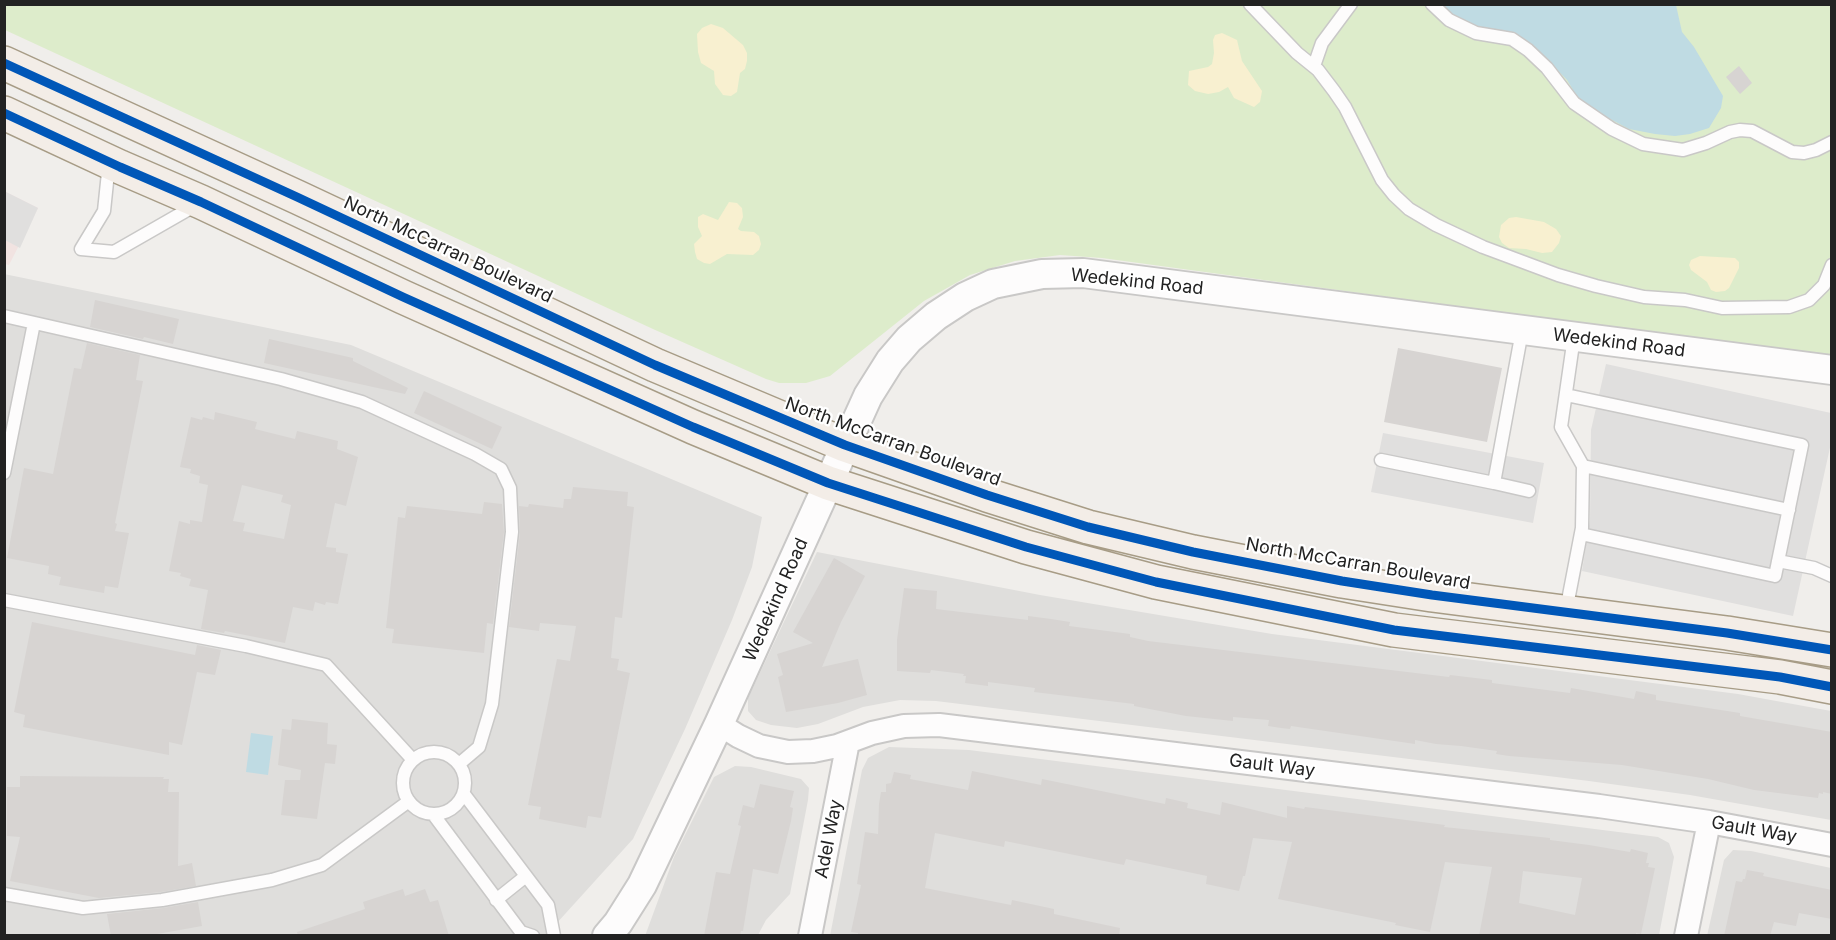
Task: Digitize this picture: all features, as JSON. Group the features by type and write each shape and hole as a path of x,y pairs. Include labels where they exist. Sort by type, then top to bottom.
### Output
{"main road":[{"name":"North McCarran Boulevard","path":"4,63 297,197 654,365 846,445 987,495 1088,527 1193,552 1342,581 1432,595 1727,633 1832,650"},
{"path":"4,113 414,302 693,427 828,483 1026,547 1156,582 1394,630 1780,677 1832,687"}],"street":[{"name":"Wedekind Road","path":"607,936 642,885 720,724 828,483 874,387 890,361 909,339 936,316 966,297 993,284 1042,274 1083,273 1832,370"},
{"name":"Gault Way","path":"720,724 759,746 788,752 813,751 904,726 939,725 1599,806 1709,822 1832,845"},
{"name":"Adel Way","path":"810,936 848,742"},
{"path":"1686,936 1709,822"}],"lane":[{"path":"1250,4 1270,27 1314,66 1345,107 1382,180 1394,195 1408,209 1483,247 1558,275 1596,286 1644,297 1685,300 1722,308 1789,308 1809,300 1824,285 1832,265"},
{"path":"1314,66 1322,43 1351,4"},
{"path":"1432,4 1449,20 1476,33 1512,39 1547,68 1574,103 1612,129 1643,144 1683,150 1740,130 1752,131 1792,152 1804,153 1816,150 1832,142"},
{"path":"109,162 104,211 81,249 114,252 201,202"},
{"path":"4,316 281,379 362,402 475,454 501,469 510,488 512,532 492,704 479,747 459,764"},
{"path":"4,473 34,323"},
{"path":"1494,483 1522,331"},
{"path":"1566,612 1581,534 1583,466 1561,427 1575,337"},
{"path":"1566,395 1802,445 1775,576 1581,534"},
{"path":"1381,460 1529,491"},
{"path":"1583,466 1789,510"},
{"path":"1778,561 1814,568 1832,576"},
{"path":"4,600 246,646 326,665 413,760"},
{"path":"432,751 442,752 459,764 466,778 464,794 455,807 433,814 420,810 409,801 403,785 404,775 413,760 432,751"},
{"path":"464,794 548,905 554,936"},
{"path":"4,894 83,908 162,900 272,880 322,865 409,801"},
{"path":"433,814 521,932 533,936"},
{"path":"496,900 526,876"}],"shaded area":[{"path":"4,191 38,208 9,265 5,264"},
{"path":"4,191 38,208 20,248 5,240"},
{"path":"4,274 351,345 762,517 752,567 732,620 685,729 633,839 546,935 5,935"},
{"path":"1606,364 1831,413 1831,443 1793,616 1582,571 1590,520 1591,430"},
{"path":"1383,433 1544,463 1533,523 1371,492"},
{"path":"817,552 1040,595 1272,634 1738,694 1831,711 1831,820 1690,795 1589,781 936,701 900,700 863,707 818,724 797,728 771,725 756,720 748,711 748,698"},
{"path":"889,747 969,750 1658,837 1669,843 1674,857 1659,935 830,936 862,770 868,758"},
{"path":"735,766 751,767 801,779 809,788 790,894 766,920 758,935 645,936 674,857 714,777"},
{"path":"1733,850 1751,851 1831,868 1831,935 1707,936 1724,860"}],"green space":[{"path":"5,4 1831,5 1831,357 1102,258 1060,255 1015,261 970,275 924,301 830,376 806,383 779,383 653,329 5,30"}],"sand":[{"path":"711,24 723,28 743,45 747,53 745,69 740,73 737,92 731,96 723,95 715,84 714,71 701,63 697,34 702,28"},
{"path":"1222,33 1237,40 1242,61 1262,91 1260,102 1254,107 1234,98 1228,87 1208,94 1195,91 1188,85 1189,71 1212,64 1213,40 1215,35"},
{"path":"729,202 737,203 742,208 743,217 738,229 754,232 759,236 761,244 759,250 753,255 727,254 710,264 704,263 697,259 695,252 694,244 702,236 698,227 698,217 703,214 718,220"},
{"path":"1509,218 1544,222 1556,229 1561,236 1559,243 1552,252 1542,253 1509,248 1502,243 1499,237 1501,225"},
{"path":"1700,256 1735,258 1739,262 1739,268 1729,288 1716,292 1711,290 1707,282 1691,270 1689,265 1691,260"}],"water":[{"path":"1441,5 1676,5 1682,32 1694,47 1723,96 1721,108 1709,128 1690,134 1675,136 1629,129 1597,112 1578,98 1567,80 1540,52 1512,32 1484,33 1453,16"},
{"path":"251,733 273,736 268,775 246,772"}],"building":[{"path":"1739,66 1752,83 1740,94 1726,77"},
{"path":"95,300 179,319 173,344 90,327"},
{"path":"269,339 353,358 353,361 408,388 405,394 264,363"},
{"path":"87,343 140,355 136,380 143,381 115,523 117,524 115,531 129,533 118,588 105,586 104,593 59,585 61,577 48,574 49,566 7,558 24,468 53,474 74,368 81,369"},
{"path":"1398,348 1502,368 1487,442 1384,422"},
{"path":"424,391 502,427 492,449 414,413"},
{"path":"215,412 257,422 255,429 295,439 297,431 338,441 337,449 358,457 346,506 335,503 326,547 336,548 336,552 348,554 338,604 326,602 325,605 315,602 313,611 293,607 285,643 225,631 224,633 201,629 208,590 189,586 191,579 180,576 181,573 169,571 179,521 190,524 190,520 202,522 208,485 199,483 200,476 190,473 191,469 180,467 191,417 214,420","holes":["242,485 283,495 281,502 291,505 284,539 243,531 245,523 233,521"]},
{"path":"573,487 628,492 627,506 634,507 622,618 615,617 611,658 619,659 617,670 630,673 601,818 588,816 586,828 539,819 541,807 528,805 557,659 570,661 576,626 540,623 539,631 509,627 520,533 519,506 528,507 529,504 563,508 564,499 571,499"},
{"path":"484,502 502,504 504,532 493,624 487,623 484,653 392,643 394,629 386,628 398,517 405,518 407,506 482,514"},
{"path":"834,558 865,576 841,622 822,667 858,659 867,695 838,703 786,712 778,677 783,675 777,654 813,643 793,632"},
{"path":"904,588 937,591 936,609 1028,620 1028,616 1051,619 1070,622 1069,626 1130,634 1130,637 1148,641 1449,677 1450,675 1492,680 1492,683 1570,693 1571,688 1634,699 1636,691 1656,695 1656,700 1740,713 1740,716 1832,732 1832,794 1819,793 1818,798 1754,790 1708,779 1622,765 1509,756 1496,754 1497,751 1415,740 1415,744 1291,726 1290,729 1281,728 1268,726 1269,720 1233,717 1233,721 1186,716 1134,706 1134,704 1034,692 1035,688 988,682 988,686 965,683 964,674 931,670 930,673 897,671 897,640"},
{"path":"32,622 195,655 197,645 221,650 215,675 197,672 182,745 169,742 169,755 23,727 25,715 14,712"},
{"path":"292,719 328,723 327,744 337,745 335,764 325,763 317,819 281,815 285,780 300,780 301,770 278,765 282,729 291,730"},
{"path":"972,771 1041,785 1042,779 1165,804 1166,798 1188,803 1187,808 1220,815 1222,802 1287,818 1287,806 1304,809 1305,807 1445,825 1444,827 1550,838 1550,840 1630,852 1631,849 1648,853 1646,863 1649,863 1648,867 1655,868 1641,934 1636,933 1636,936 1479,936 1492,867 1445,862 1430,932 1278,899 1292,842 1253,838 1245,876 1243,876 1239,891 1206,884 1207,876 1126,859 1124,865 1005,841 1004,847 935,833 925,888 1011,905 1012,900 1054,909 1054,914 1120,928 1119,936 858,936 858,933 851,932 861,885 857,884 865,832 878,834 881,792 886,792 886,784 891,783 894,772 911,775 910,779 968,790","holes":["1523,871 1582,878 1575,915 1519,903"]},
{"path":"20,776 164,777 163,779 169,779 168,792 179,792 178,866 192,863 196,886 99,898 10,881 20,837 7,836 7,787 20,787"},
{"path":"760,784 794,791 790,807 793,808 791,821 778,874 753,869 743,931 740,936 704,936 716,872 730,874 741,826 738,825 743,805 754,808"},
{"path":"1747,870 1764,873 1763,876 1832,890 1832,919 1799,913 1796,926 1774,922 1770,936 1724,936 1736,881 1742,882 1745,879"},
{"path":"403,889 405,896 425,889 430,902 438,900 449,936 298,936 297,932 365,909 363,902"},
{"path":"198,902 202,926 146,936 111,936 107,914"}],"cycle path":[{"path":"4,63 655,365 845,445 987,495 1088,527 1193,552 1342,581 1432,595 1727,633 1832,650"},
{"path":"4,113 403,297 693,427 828,483 1026,547 1156,582 1394,630 1780,677 1832,687"}]}
